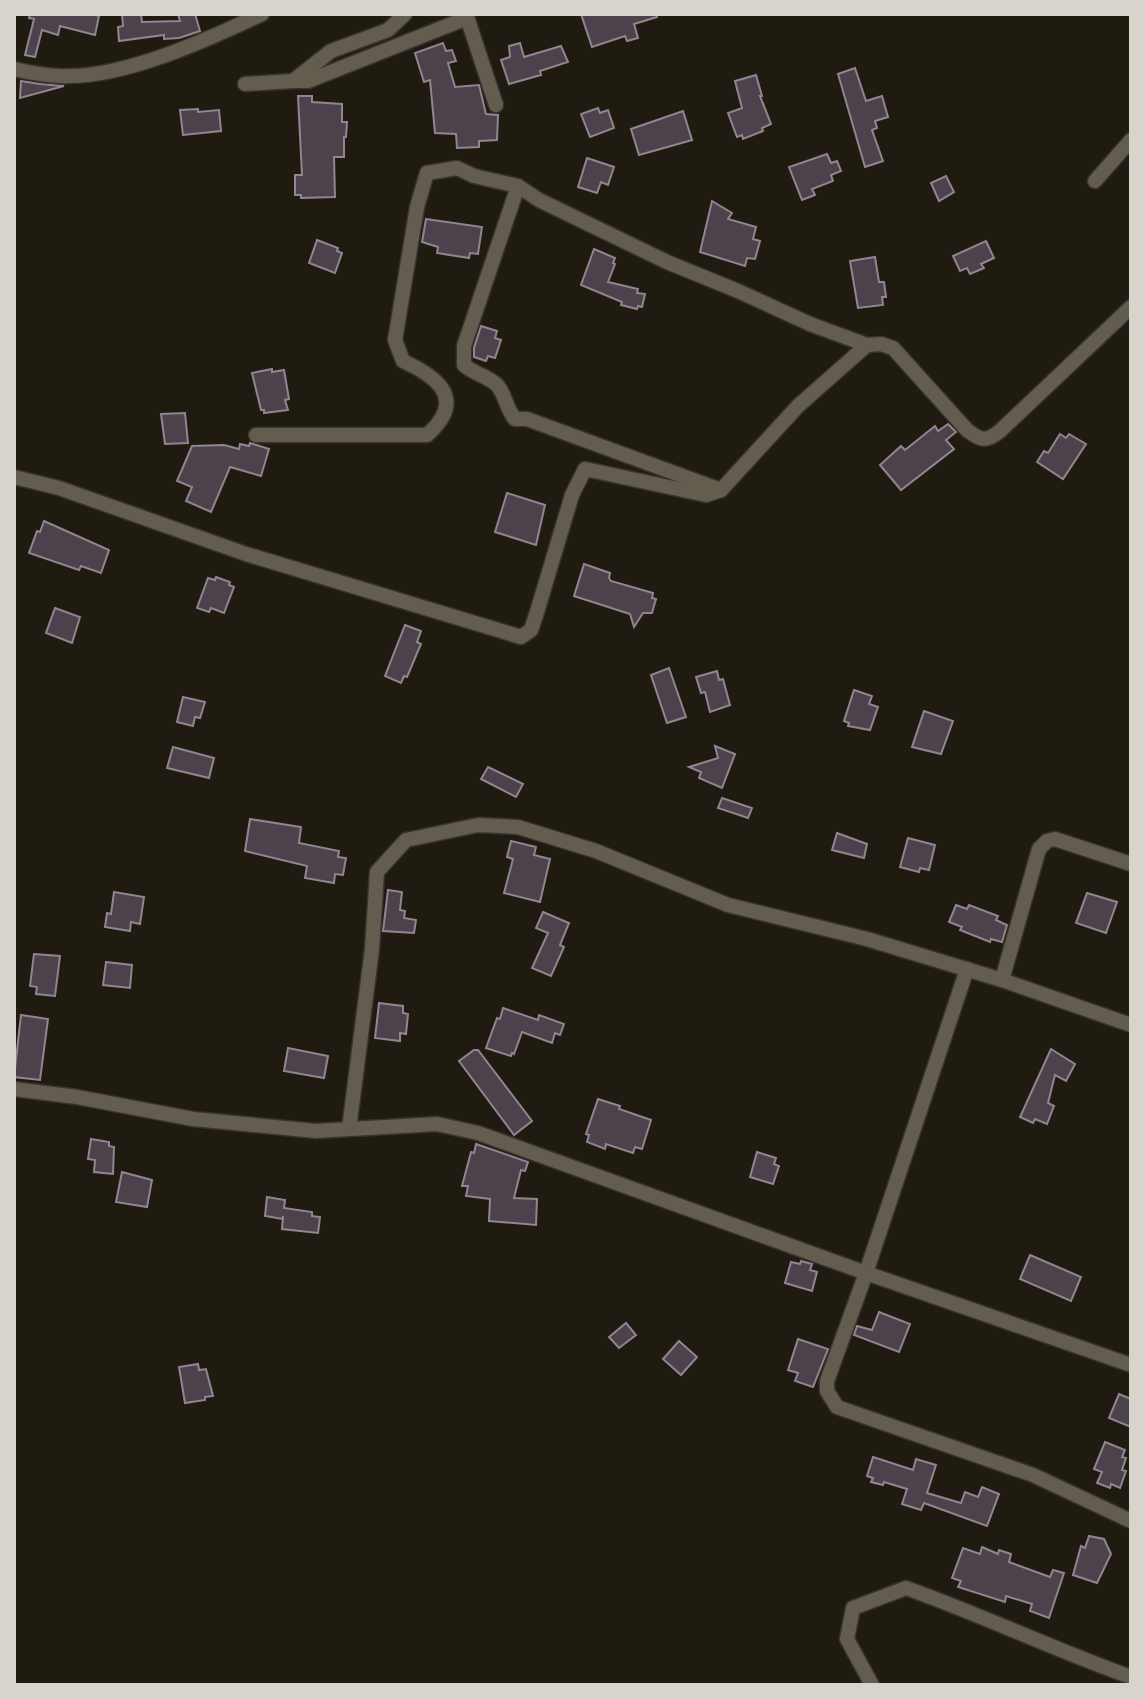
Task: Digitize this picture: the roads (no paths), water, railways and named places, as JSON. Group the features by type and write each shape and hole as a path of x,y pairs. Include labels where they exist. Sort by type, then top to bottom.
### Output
{"street":[{"path":"14,69 69,76 97,73 144,62 210,39 262,14"},
{"path":"293,81 331,51 388,30 405,14"},
{"path":"245,84 308,81 466,16 496,105"},
{"path":"1095,181 1131,140"},
{"path":"256,435 427,435 442,422 444,388 430,373 403,361 395,340 417,207 427,173 457,168 474,176 518,186 539,200 667,262 810,324 867,345 881,344 893,348 967,430 980,440 988,440 1131,307"},
{"path":"518,186 464,346 464,365 495,382 504,393 506,408 515,419 527,419 721,490"},
{"path":"14,477 59,488 246,554 521,637 531,630 572,495 585,469 706,495 721,490 798,406 867,345"},
{"path":"349,1129 372,949 377,872 406,840 478,825 518,827 596,851 728,905 867,939 1002,980 1131,1025"},
{"path":"1002,980 1039,849 1047,841 1055,839 1131,864"},
{"path":"967,969 827,1381 827,1391 837,1407 1033,1475 1131,1521"},
{"path":"14,1089 77,1097 193,1119 316,1131 437,1124 478,1133 1131,1365"},
{"path":"872,1685 847,1639 853,1608 906,1588 1068,1655 1131,1677"}]}
